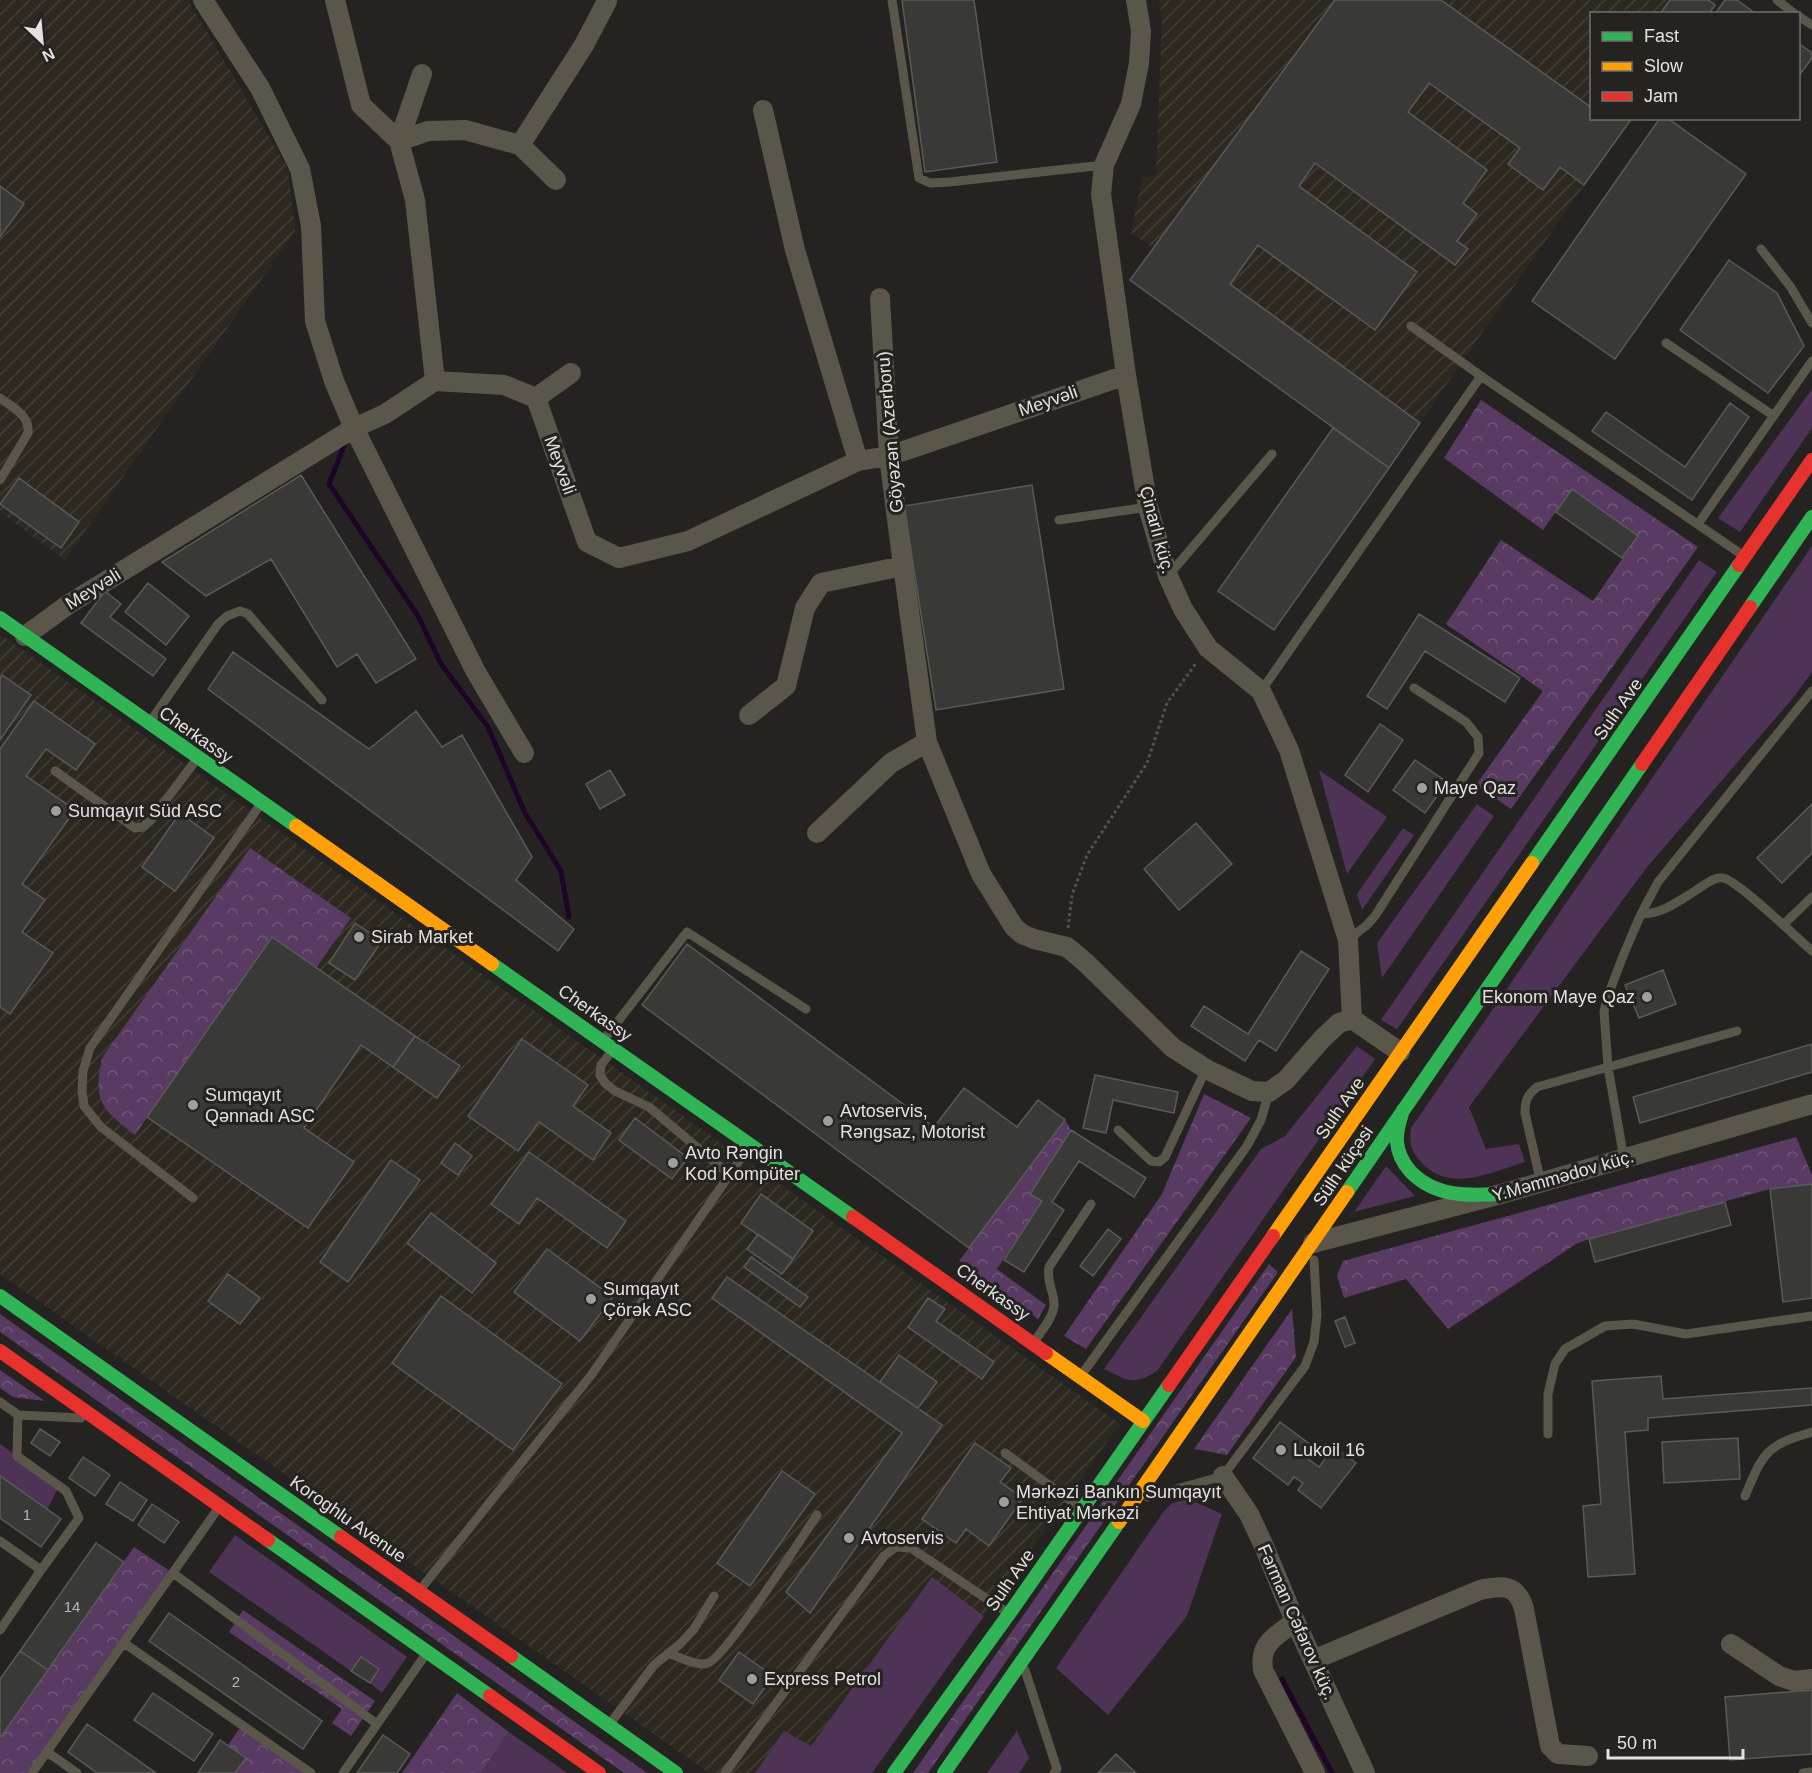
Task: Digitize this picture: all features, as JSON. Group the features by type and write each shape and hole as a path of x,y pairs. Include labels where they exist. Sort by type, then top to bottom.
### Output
{"main road":[{"name":"Sulh Ave","path":"894,1773 1009,1614 1260,1255 1812,460"},
{"path":"1502,1194 1462,1196 1443,1193 1413,1175 1401,1157 1397,1137 1404,1108 1812,517"},
{"name":"Cherkassy","path":"3,613 25,636 197,758 609,1044 1143,1421"},
{"name":"Sülh küçəsi","path":"1313,1244 1404,1108"},
{"path":"1260,1255 1313,1244"},
{"path":"944,1773 1313,1244"},
{"name":"Koroghlu Avenue","path":"0,1296 676,1773"},
{"path":"0,1351 599,1773"}],"street":[{"path":"203,0 260,88 300,169 311,225 315,321 334,381 354,428 476,672 524,753"},
{"path":"335,0 362,105 399,141 416,200 435,381 504,385 536,398 571,373"},
{"name":"Çinarlı küç.","path":"1136,0 1141,30 1137,73 1131,104 1104,165 1101,194 1126,375 1148,507 1168,576 1182,609 1208,648 1261,691 1289,750 1347,940 1352,1019"},
{"path":"520,145 584,45 607,1"},
{"path":"399,141 422,74"},
{"path":"764,110 795,250 858,461"},
{"path":"399,141 428,131 465,130 520,145 556,180"},
{"name":"Göyəzən (Azerboru)","path":"880,298 889,456 927,742 981,874 1014,927 1022,934 1034,939 1067,947"},
{"name":"Meyvəli","path":"536,398 587,542 618,558 688,541 858,461 889,456 1126,375"},
{"name":"Meyvəli","path":"25,636 50,616 118,573 354,428 384,414 435,381"},
{"path":"749,715 786,686 805,608 821,583 903,566"},
{"path":"817,833 891,763 927,742"},
{"path":"1067,947 1173,1048 1206,1069 1252,1091 1269,1092 1287,1080 1322,1038 1339,1023 1352,1019 1400,1052"},
{"name":"Y.Məmmədov küç.","path":"1313,1244 1502,1194 1812,1104"},
{"name":"Fərman Cəfərov küç.","path":"1223,1476 1249,1514 1365,1773"},
{"path":"1313,1660 1480,1590 1497,1586 1511,1589 1520,1596 1524,1610 1550,1746 1558,1754 1588,1756"},
{"path":"1295,1621 1265,1646 1261,1657 1263,1670 1315,1773"},
{"path":"1731,1644 1779,1676 1794,1681 1812,1679"}],"lane":[{"path":"892,0 919,178 930,183 949,182 1104,165"},
{"path":"1777,0 1793,12"},
{"path":"1761,249 1790,286 1812,323"},
{"path":"1411,326 1745,557"},
{"path":"1666,343 1774,416"},
{"path":"1698,524 1812,361"},
{"path":"1261,691 1481,376"},
{"path":"0,398 26,418 28,433 0,480"},
{"path":"1168,576 1272,454"},
{"path":"1059,520 1148,507"},
{"path":"149,723 218,624 227,616 240,611 248,614 322,700"},
{"path":"1347,940 1375,916 1479,753 1478,737 1466,722 1414,688"},
{"path":"1624,1159 1608,1066 1604,1012 1607,998 1641,914 1658,882 1812,691"},
{"path":"55,771 135,828 143,827 151,820 197,758"},
{"path":"193,1198 101,1127 84,1106 83,1071 90,1048 261,803"},
{"path":"1641,914 1653,914 1669,908 1714,879 1723,878 1749,895 1812,951"},
{"path":"1782,925 1812,897"},
{"path":"730,1175 649,1107 615,1091 604,1083 600,1075 601,1065 609,1044 687,932 806,1008"},
{"path":"1541,1183 1525,1113 1525,1103 1529,1094 1537,1088 1608,1066 1737,1031"},
{"path":"1118,1130 1151,1161 1159,1162 1165,1157 1206,1069"},
{"path":"1080,1376 1247,1146 1261,1120 1269,1092"},
{"path":"419,1591 592,1374 751,1144"},
{"path":"1034,1343 1054,1306 1047,1279 1049,1267 1091,1204"},
{"path":"1134,1501 1223,1476 1305,1366 1314,1342 1317,1315 1313,1244"},
{"path":"1548,1434 1548,1394 1555,1364 1565,1349 1605,1326 1633,1324 1686,1334 1812,1316"},
{"path":"0,1402 18,1415 99,1419"},
{"path":"0,1630 79,1518 66,1491 17,1456 18,1415"},
{"path":"1745,1496 1759,1463 1769,1450 1785,1440 1812,1432"},
{"path":"1005,1453 1082,1509"},
{"path":"32,1773 220,1506"},
{"path":"668,1653 699,1664 708,1663 718,1656 817,1515"},
{"path":"0,1542 41,1570"},
{"path":"725,1773 884,1556 896,1547 911,1548 1009,1614"},
{"path":"172,1574 377,1724"},
{"path":"609,1726 654,1665 694,1629 714,1596"},
{"path":"124,1643 311,1773"},
{"path":"343,1773 427,1652"},
{"path":"1022,1661 1057,1772"},
{"path":"47,1752 77,1773"},
{"path":"1803,1773 1812,1772"}],"path":[{"path":"1067,947 1072,895 1087,855 1147,763 1167,703 1208,648"}],"shaded area":[{"path":"0,0 188,0 288,169 295,231 65,560 0,512"},
{"path":"1159,0 1718,0 1710,12 1590,12 1590,120 1631,120 1389,468 1130,280 1153,248 1131,233 1142,178 1156,175 1162,20"},
{"path":"1812,389 1812,428 1740,532 1718,518"},
{"path":"1812,546 1812,672 1793,698 1648,866 1469,1107 1486,1149 1519,1144 1525,1162 1471,1178 1445,1177 1432,1172 1413,1150 1411,1128"},
{"path":"1699,560 1717,572 1397,1029 1381,1020"},
{"path":"0,634 1120,1424 872,1773 709,1773 0,1274"},
{"path":"1319,770 1387,817 1347,874"},
{"path":"1477,804 1494,816 1382,978 1377,943"},
{"path":"1403,828 1414,835 1362,910 1357,894"},
{"path":"1357,1046 1375,1059 1157,1371 1142,1379 1131,1380 1104,1369 1261,1149 1285,1136"},
{"path":"1386,1166 1415,1196 1354,1212"},
{"path":"0,1444 59,1486 47,1510 0,1476"},
{"path":"1188,1499 1222,1514 1187,1616 1108,1715 1056,1668 1164,1511 1172,1503"},
{"path":"235,1535 407,1657 382,1693 370,1683 379,1669 361,1657 351,1671 209,1572"},
{"path":"932,1577 984,1616 872,1773 755,1773 784,1731 811,1746"},
{"path":"1017,1731 1029,1758 1019,1773 987,1773"},
{"path":"509,1732 567,1773 481,1773"}],"green space":[{"path":"1481,400 1698,547 1511,809 1476,785 1543,691 1446,624 1501,540 1593,601 1638,536 1572,489 1543,530 1444,458"},
{"path":"250,848 351,918 316,968 271,938 135,1135 114,1118 102,1103 99,1073 102,1058"},
{"path":"1204,1094 1251,1118 1086,1349 1064,1336 1162,1194"},
{"path":"1065,1120 1071,1130 1030,1193 1042,1201 997,1269 1046,1305 1038,1319 959,1261"},
{"path":"1796,1137 1812,1175 1812,1184 1770,1189 1576,1244 1448,1329 1406,1279 1344,1298 1337,1276 1343,1261"},
{"path":"1269,1264 1278,1272 928,1773 913,1773"},
{"path":"1292,1309 1296,1357 1227,1455 1194,1449"},
{"path":"0,1314 647,1773 624,1773 0,1332"},
{"path":"0,1370 45,1401 13,1397 0,1388"},
{"path":"134,1547 173,1573 32,1773 0,1773 0,1738"},
{"path":"243,1610 375,1701 351,1736 332,1723 342,1709 229,1632"},
{"path":"457,1693 509,1732 481,1773 402,1773"},
{"path":"242,1725 311,1773 235,1773 245,1758 228,1745"}],"building":[{"path":"902,0 974,0 997,162 925,172"},
{"path":"1335,0 1441,0 1590,107 1590,120 1631,120 1584,185 1560,167 1543,190 1508,164 1520,148 1429,83 1408,112 1487,170 1463,203 1477,214 1457,241 1468,249 1455,265 1315,163 1299,186 1417,272 1375,330 1258,245 1230,284 1420,423 1389,468 1130,280"},
{"path":"1670,0 1708,0 1715,5 1710,12 1661,12"},
{"path":"1725,0 1737,0 1753,12 1716,12"},
{"path":"1800,44 1812,53 1812,58 1800,74"},
{"path":"1659,120 1670,120 1746,174 1615,359 1532,301"},
{"path":"0,186 24,204 0,237"},
{"path":"1729,260 1777,293 1804,346 1768,393 1680,330"},
{"path":"1730,403 1749,417 1692,500 1592,431 1606,412 1685,467"},
{"path":"1333,428 1389,468 1274,630 1218,591"},
{"path":"301,475 416,659 376,683 357,654 337,667 271,559 206,596 162,562"},
{"path":"19,478 79,522 61,548 0,504"},
{"path":"1032,485 1064,689 936,710 904,506"},
{"path":"1572,489 1638,536 1622,558 1556,512"},
{"path":"148,583 189,616 166,645 125,612"},
{"path":"105,591 121,604 110,617 166,659 153,676 81,623"},
{"path":"1419,614 1520,678 1505,702 1425,651 1387,709 1367,696"},
{"path":"233,652 369,749 416,711 442,747 462,735 532,857 516,880 574,929 558,951 208,689"},
{"path":"2,675 31,695 0,740 0,679"},
{"path":"34,701 95,744 76,770 46,749 26,776 75,810 22,884 45,900 22,932 53,953 10,1014 0,1007 0,749"},
{"path":"1380,724 1403,740 1368,792 1345,775"},
{"path":"1415,760 1447,782 1425,813 1393,790"},
{"path":"610,770 625,795 600,809 586,784"},
{"path":"1812,804 1812,853 1782,883 1757,858"},
{"path":"180,813 214,838 175,891 142,867"},
{"path":"1196,823 1232,864 1179,910 1144,869"},
{"path":"355,923 382,941 355,980 329,963"},
{"path":"272,937 415,1036 393,1067 361,1045 304,1128 354,1162 308,1228 147,1117"},
{"path":"687,944 934,1127 964,1088 1017,1127 1038,1100 1065,1120 969,1248 642,1005"},
{"path":"1301,951 1329,969 1276,1051 1259,1040 1245,1061 1191,1026 1204,1006 1248,1034"},
{"path":"1663,970 1676,1004 1639,1018 1625,985"},
{"path":"415,1036 460,1066 437,1098 393,1067"},
{"path":"522,1039 588,1085 573,1106 611,1133 593,1160 539,1122 518,1151 468,1116"},
{"path":"1812,1044 1812,1072 1640,1123 1633,1097"},
{"path":"1095,1075 1178,1092 1174,1113 1113,1100 1106,1133 1083,1128"},
{"path":"635,1118 688,1158 672,1179 619,1140"},
{"path":"1071,1130 1146,1178 1134,1197 1079,1161 1052,1202 1064,1210 1024,1272 1004,1260 1042,1201 1030,1194"},
{"path":"455,1143 472,1156 458,1175 441,1163"},
{"path":"529,1152 626,1221 607,1248 537,1198 519,1224 491,1204"},
{"path":"391,1160 420,1180 348,1282 320,1262"},
{"path":"1812,1184 1812,1298 1783,1302 1770,1189"},
{"path":"761,1194 813,1231 793,1259 741,1223"},
{"path":"1725,1202 1731,1225 1595,1262 1589,1239"},
{"path":"431,1213 496,1263 472,1293 407,1243"},
{"path":"1108,1229 1121,1239 1093,1276 1080,1266"},
{"path":"758,1234 793,1259 782,1274 747,1249"},
{"path":"547,1249 613,1297 580,1341 514,1292"},
{"path":"751,1257 808,1297 800,1307 744,1267"},
{"path":"228,1274 260,1298 240,1324 208,1301"},
{"path":"727,1277 942,1425 810,1613 786,1592 902,1433 712,1298"},
{"path":"441,1296 562,1384 513,1450 392,1363"},
{"path":"928,1298 945,1309 936,1321 994,1362 982,1379 908,1327"},
{"path":"1345,1317 1355,1343 1345,1347 1335,1321"},
{"path":"899,1355 937,1382 918,1408 880,1382"},
{"path":"1661,1376 1663,1399 1812,1388 1812,1405 1648,1418 1648,1430 1625,1432 1635,1574 1588,1577 1583,1506 1601,1504 1592,1381"},
{"path":"1280,1422 1315,1448 1307,1458 1319,1467 1334,1447 1356,1463 1321,1508 1298,1490 1303,1483 1294,1477 1288,1485 1253,1458"},
{"path":"40,1429 60,1442 50,1456 31,1443"},
{"path":"1738,1438 1740,1479 1664,1483 1662,1442"},
{"path":"975,1443 1011,1468 1000,1482 1023,1498 989,1546 966,1529 956,1543 922,1519"},
{"path":"83,1457 110,1475 95,1496 69,1478"},
{"path":"782,1471 815,1494 750,1586 717,1563"},
{"path":"0,1476 61,1519 41,1547 0,1518"},
{"path":"120,1482 147,1500 133,1521 106,1504"},
{"path":"152,1504 179,1522 164,1543 138,1525"},
{"path":"96,1543 124,1562 48,1670 20,1651"},
{"path":"169,1613 322,1721 303,1749 149,1641"},
{"path":"20,1651 48,1670 0,1738 0,1679"},
{"path":"739,1652 773,1676 753,1704 719,1680"},
{"path":"361,1657 379,1669 370,1683 351,1671"},
{"path":"1812,1690 1812,1754 1730,1760 1725,1697"},
{"path":"153,1693 213,1734 194,1761 134,1720"},
{"path":"87,1724 156,1773 97,1773 68,1752"},
{"path":"383,1735 410,1754 397,1773 357,1773"},
{"path":"220,1740 246,1758 235,1773 198,1773"},
{"path":"1116,1754 1136,1773 1098,1773"}],"waterway":[{"path":"344,446 329,484 418,616 441,664 488,727 525,813 561,871 569,917"},
{"path":"1282,1679 1332,1773"}],"traffic: fast":[{"path":"1750,607 1812,517"},
{"path":"1532,863 1739,565"},
{"path":"0,618 296,826"},
{"path":"1347,1192 1642,764"},
{"path":"492,964 853,1217"},
{"path":"1403,1110 1398,1126 1398,1150 1407,1168 1419,1180 1452,1193 1501,1194"},
{"path":"0,1296 341,1537"},
{"path":"894,1773 1009,1614 1169,1385"},
{"path":"944,1773 1119,1522"},
{"path":"268,1540 490,1696"},
{"path":"511,1656 676,1773"}],"traffic: slow":[{"path":"296,826 492,964"},
{"path":"1273,1236 1532,863"},
{"path":"1119,1522 1347,1192"},
{"path":"1046,1353 1143,1421"}],"traffic: jam":[{"path":"1739,565 1812,460"},
{"path":"1642,764 1750,607"},
{"path":"853,1217 1046,1353"},
{"path":"1169,1385 1273,1236"},
{"path":"0,1351 268,1540"},
{"path":"341,1537 511,1656"},
{"path":"490,1696 599,1773"}],"place":[{"name":"Maye Qaz","path":"1422,788"},
{"name":"Sumqayıt Süd ASC","path":"56,811"},
{"name":"Sirab Market","path":"359,937"},
{"name":"Ekonom Maye Qaz","path":"1647,997"},
{"name":"Sumqayıt Qənnadı ASC","path":"193,1105"},
{"name":"Avtoservis, Rəngsaz, Motorist","path":"828,1121"},
{"name":"Avto Rəngin Kod Kompüter","path":"673,1163"},
{"name":"Sumqayıt Çörək ASC","path":"591,1299"},
{"name":"Lukoil 16","path":"1281,1450"},
{"name":"Mərkəzi Bankın Sumqayıt Ehtiyat Mərkəzi","path":"1004,1502"},
{"name":"Avtoservis","path":"849,1538"},
{"name":"Express Petrol","path":"752,1679"}]}
